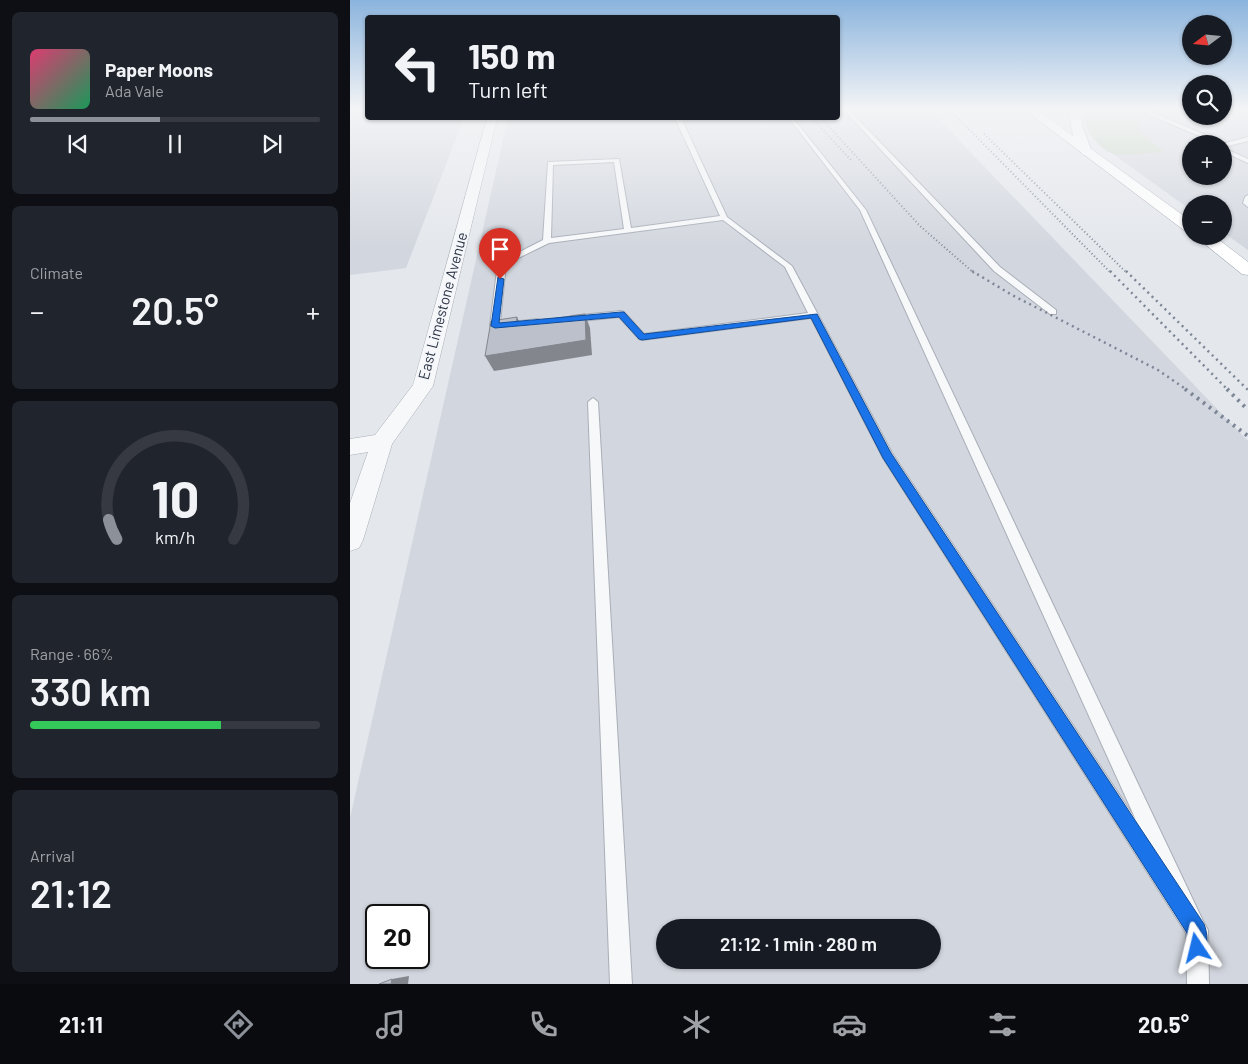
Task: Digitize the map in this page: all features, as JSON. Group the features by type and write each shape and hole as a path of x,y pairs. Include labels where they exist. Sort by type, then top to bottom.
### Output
{"main road":[{"path":"1090,155 1182,221"},
{"path":"1215,245 1248,270"}],"street":[{"name":"East Limestone Avenue","path":"350,540 382,442 423,386 482,155"},
{"path":"350,447 382,442"}],"lane":[{"path":"694,155 724,218 788,266 887,455 1197,930"},
{"path":"820,155 863,210 1197,930 1198,984"},
{"path":"889,155 997,269 1054,312"},
{"path":"1235,155 1248,161"},
{"path":"547,241 550,163 617,160 628,229"},
{"path":"1248,197 1246,203 1248,205"},
{"path":"543,321 495,326 502,263 547,241 724,218"},
{"path":"562,319 621,314 642,337 814,315"},
{"path":"593,402 620,984"}],"shaded area":[{"path":"350,155 450,155 406,268 350,275"},
{"path":"500,155 973,155 1248,441 1248,984 350,984 350,818"},
{"path":"1114,155 1182,155 1182,185 1232,185 1232,155 1248,155 1248,250 1232,239 1232,195 1182,195 1182,204"}],"building":[{"path":"585,314 586,340 485,356 491,321 517,317 516,324"},
{"path":"392,979 391,984 379,984"}],"railway":[{"path":"846,155 851,160"},
{"path":"855,155 920,226 974,273"},
{"path":"994,155 1111,273"},
{"path":"1006,155 1127,273"},
{"path":"972,271 1012,295 1158,370 1187,390"},
{"path":"1110,271 1228,390"},
{"path":"1126,271 1248,390"},
{"path":"1185,389 1248,436"},
{"path":"1228,390 1248,410"}],"route":[{"path":"500,279 495,326 621,314 642,337 814,315 887,455 1197,930 1197,948"}]}
